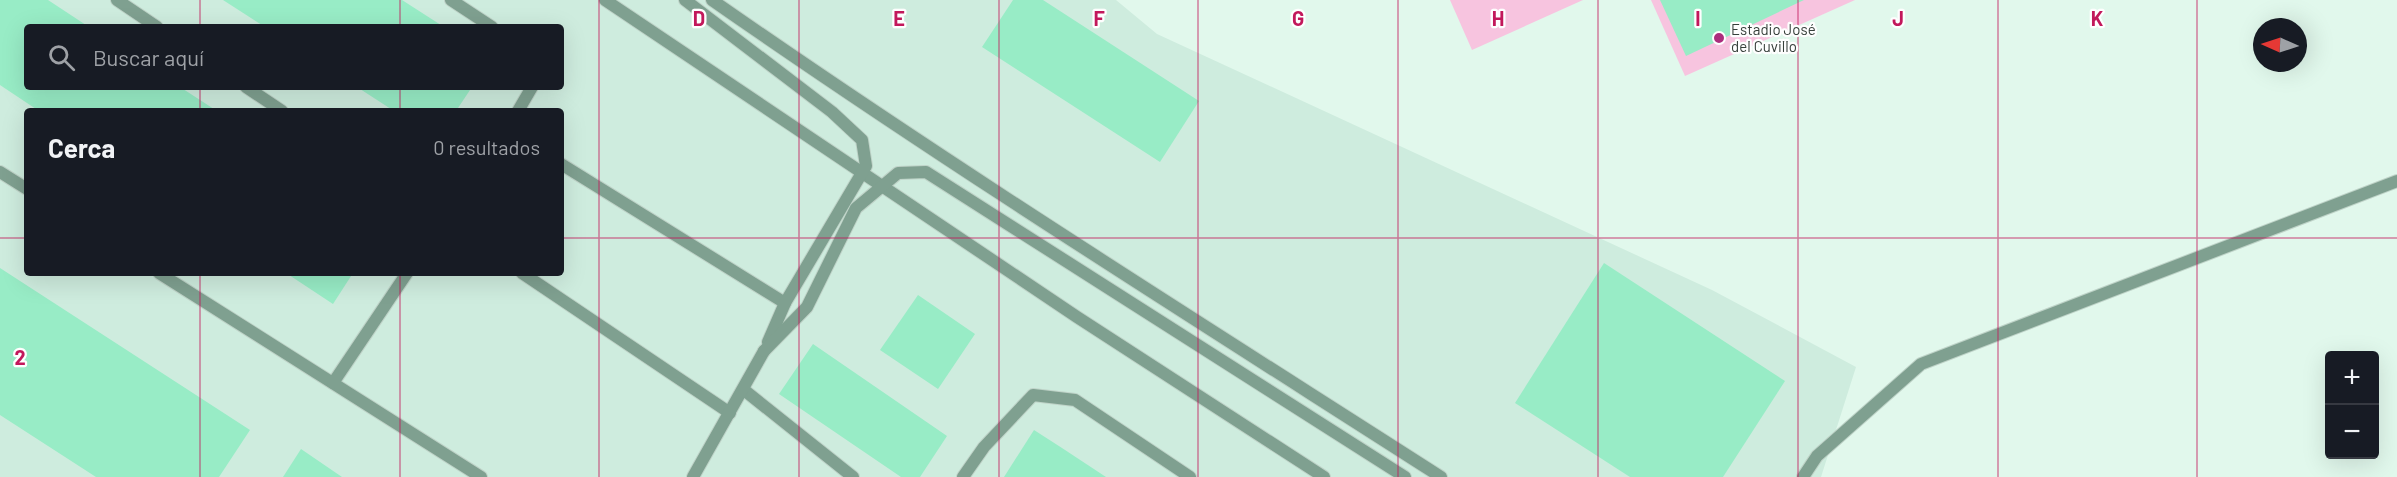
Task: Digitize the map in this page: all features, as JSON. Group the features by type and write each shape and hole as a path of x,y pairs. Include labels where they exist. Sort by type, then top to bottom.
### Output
{"street":[{"path":"117,0 153,24"},
{"path":"451,0 487,24"},
{"path":"605,0 1077,317 1324,477"},
{"path":"685,0 832,112 862,140 866,166 785,303 744,390 693,477"},
{"path":"712,0 831,83 989,188 1441,477"},
{"path":"250,90 278,108"},
{"path":"520,108 530,90"},
{"path":"564,166 785,303"},
{"path":"0,172 24,187"},
{"path":"764,351 807,307 856,208 898,173 926,172 1405,477"},
{"path":"1803,477 1817,456 1921,364 2397,181"},
{"path":"164,276 482,477"},
{"path":"333,383 405,276"},
{"path":"526,276 730,413"},
{"path":"744,390 853,477"},
{"path":"963,477 984,447 1033,395 1075,400 1190,477"}],"shaded area":[{"path":"0,0 1116,0 1157,34 1712,290 1856,367 1821,477 0,477"},
{"path":"1450,0 1583,0 1472,50"},
{"name":"Estadio José del Cuvillo","path":"1651,0 1855,0 1685,76"}],"building":[{"path":"0,0 48,0 84,24 24,24 24,90 185,90 212,108 34,108 0,85"},
{"path":"223,0 402,0 439,24 260,24"},
{"path":"1013,0 1043,0 1199,101 1160,162 982,47"},
{"path":"1660,0 1804,0 1686,56"},
{"path":"362,90 470,90 458,108 389,108"},
{"path":"1604,263 1785,381 1723,477 1630,477 1515,403"},
{"path":"0,268 250,430 219,477 96,477 0,415"},
{"path":"291,276 351,276 333,304"},
{"path":"918,295 975,334 938,389 880,350"},
{"path":"813,344 947,436 920,477 901,477 779,394"},
{"path":"1034,430 1062,448 1106,477 1004,477"},
{"path":"301,449 342,477 283,477"}],"place":[{"name":"Estadio José del Cuvillo","path":"1719,38"}]}
